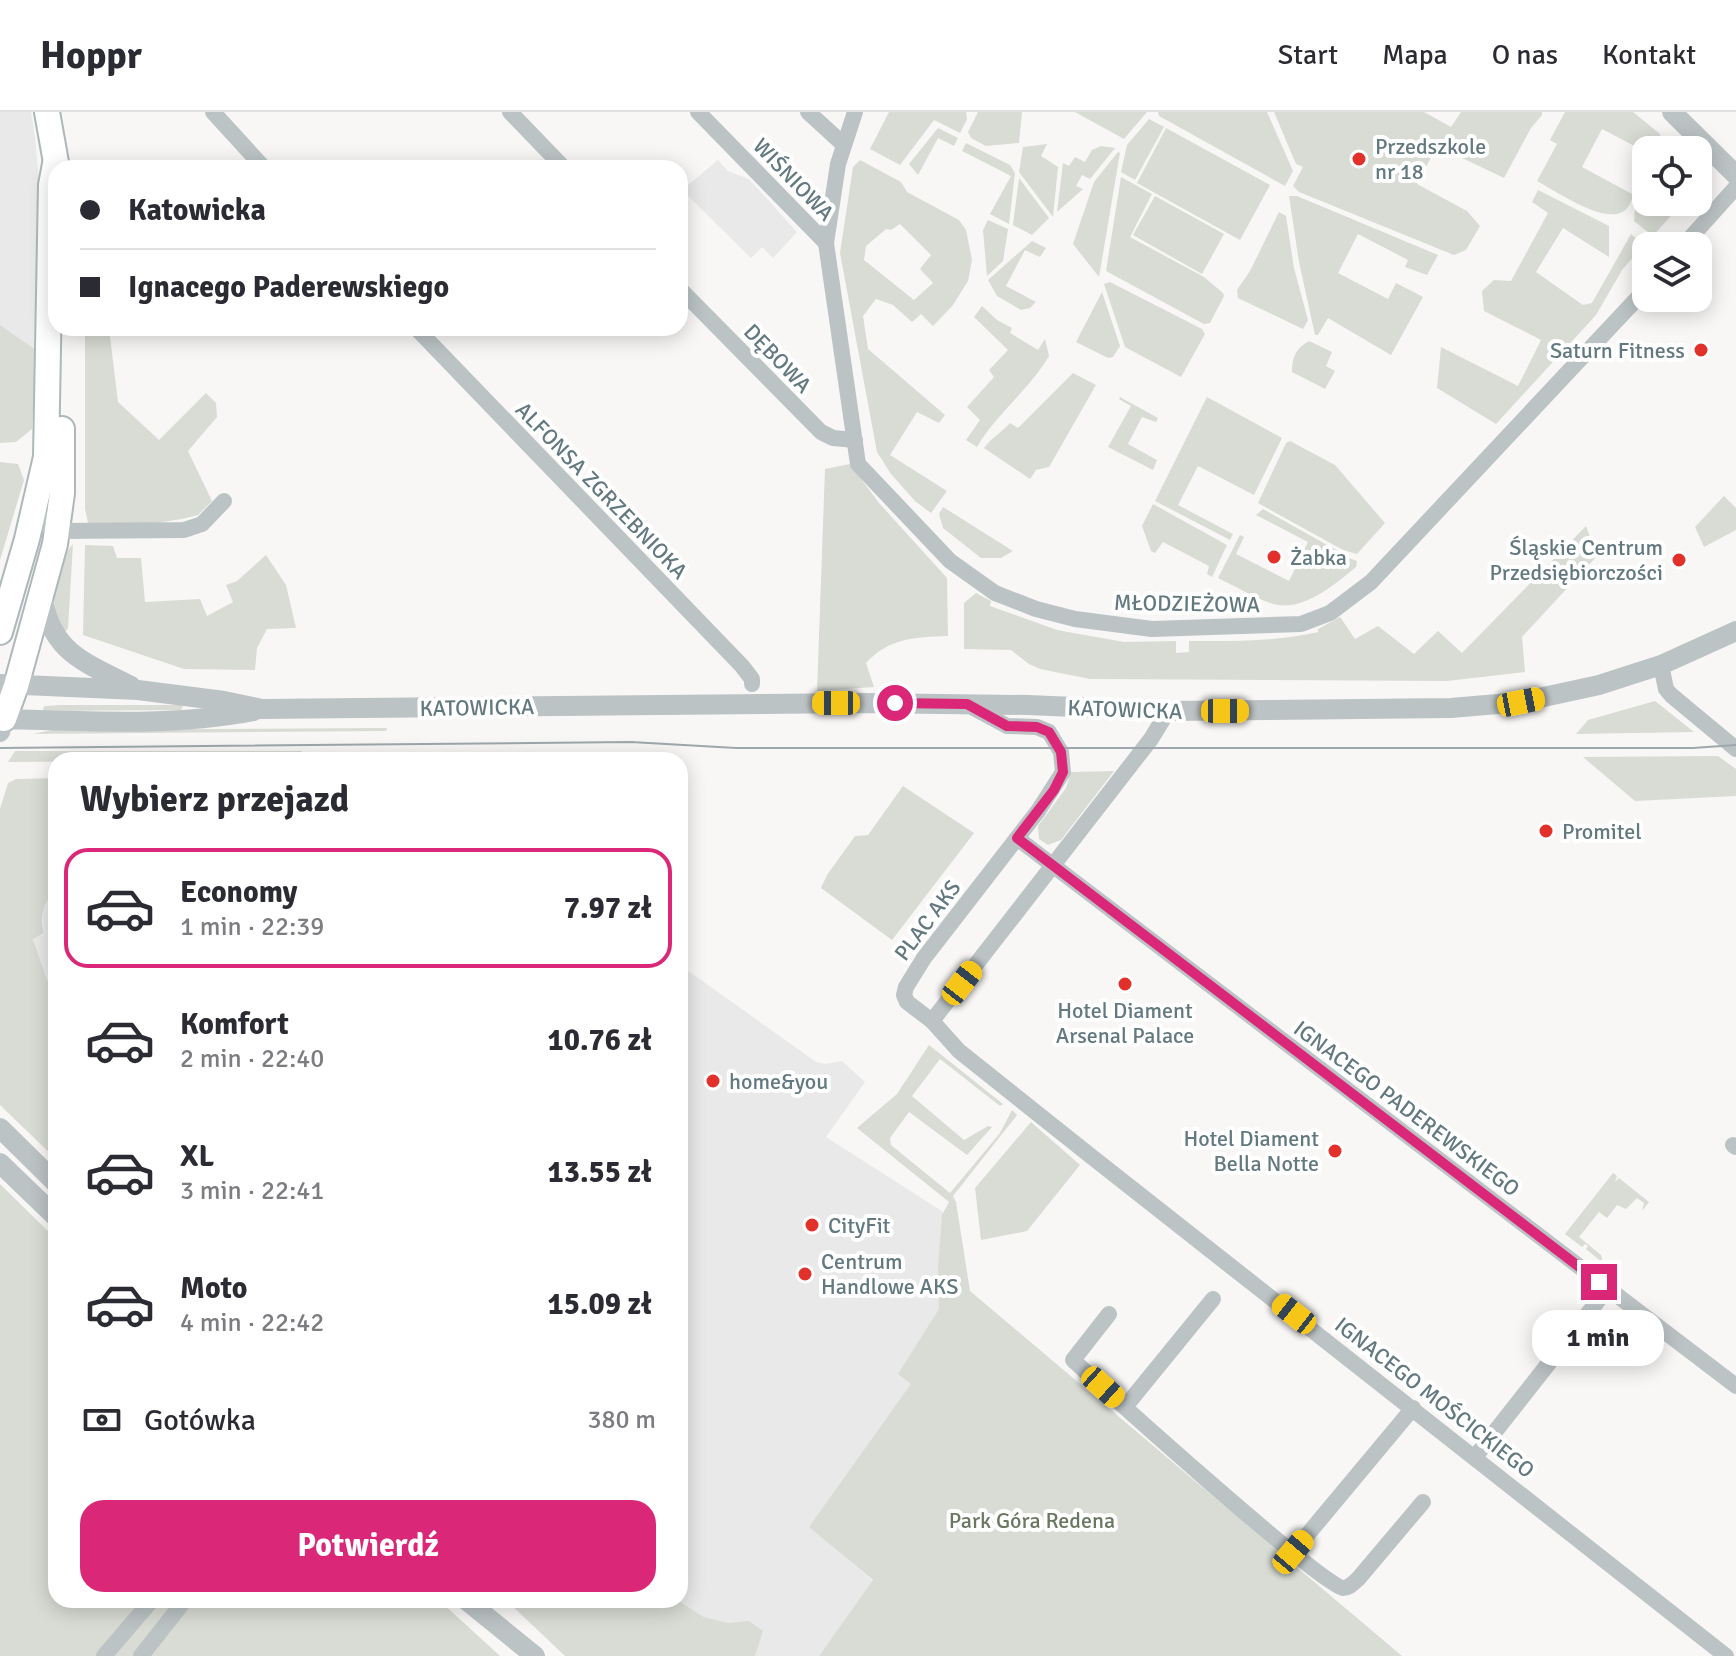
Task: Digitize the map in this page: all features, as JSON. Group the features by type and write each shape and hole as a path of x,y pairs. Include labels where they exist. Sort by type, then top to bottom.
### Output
{"main road":[{"path":"47,112 55,160"},
{"path":"0,632 46,457 48,336"},
{"path":"1,723 8,685 42,592 58,531 62,481 63,336"}],"street":[{"path":"213,112 257,160"},
{"path":"510,112 556,160"},
{"name":"WIŚNIOWA","path":"698,112 826,243"},
{"path":"809,112 843,144"},
{"name":"MŁODZIEŻOWA","path":"855,112 843,144 826,243 858,464 934,547 982,585 1055,616 1131,628 1210,629 1301,624 1330,613 1371,582 1632,304"},
{"path":"1672,112 1736,175"},
{"path":"1696,232 1736,187"},
{"name":"DĘBOWA","path":"688,297 821,432 833,438 855,440"},
{"name":"ALFONSA ZGRZEBNIOKA","path":"424,336 742,666 752,679 752,684"},
{"path":"35,508 47,526 58,531 184,530 202,524 224,501"},
{"path":"42,592 49,624 65,648 82,662 138,690"},
{"name":"KATOWICKA","path":"1,723 223,717 262,709 967,704 1168,711 1394,710 1479,706 1521,702 1571,691 1661,665 1736,631"},
{"path":"1661,665 1666,689 1671,695 1736,749"},
{"name":"KATOWICKA","path":"8,685 138,690 262,709"},
{"name":"PLAC AKS","path":"932,1021 907,1002 904,995 906,987 1063,772 1061,752 1052,735 1043,729 1007,726 967,704"},
{"path":"932,1021 1151,739 1168,711"},
{"path":"1017,838 1053,865"},
{"name":"IGNACEGO PADEREWSKIEGO","path":"1053,865 1736,1386"},
{"name":"IGNACEGO MOŚCICKIEGO","path":"932,1021 959,1051 1726,1656"},
{"path":"0,1128 48,1175"},
{"path":"0,1163 48,1209"},
{"path":"1475,1457 1608,1288"},
{"path":"1125,1407 1213,1299"},
{"path":"1109,1314 1073,1360 1293,1552 1340,1588 1348,1588 1423,1502"},
{"path":"1293,1552 1413,1408"},
{"path":"105,1655 145,1608"},
{"path":"141,1656 179,1608"},
{"path":"477,1608 535,1656"},
{"path":"486,1608 505,1629"}],"shaded area":[{"path":"0,112 31,112 35,137 44,236 36,350 0,325"},
{"path":"718,160 728,171 749,179 797,232 773,258 762,247 751,258 688,196 688,185"},
{"path":"48,899 48,982 33,938 44,934 42,913"},
{"path":"688,971 816,1062 842,1061 865,1082 826,1137 948,1215 959,1314 830,1544 873,1581 819,1656 755,1656 762,1631 750,1622 728,1623 704,1617 688,1607"}],"green space":[{"path":"889,112 966,112 967,119 960,133 934,120 900,165 870,149"},
{"path":"978,112 1022,112 1019,143 986,146 971,138 968,132"},
{"path":"1075,112 1147,112 1124,139"},
{"path":"1158,112 1267,112 1293,171 1285,186 1159,116"},
{"path":"1274,112 1424,112 1451,127 1461,112 1542,112 1542,115 1531,128 1504,178 1437,146 1417,184 1467,211 1480,226 1466,250 1454,255 1299,192 1293,186 1303,167 1296,164"},
{"path":"1565,112 1633,112 1660,136 1632,136 1632,145 1602,129 1582,167 1632,194 1629,206 1615,214 1593,210 1537,181 1557,144 1550,140"},
{"path":"1149,119 1164,127 1135,180 1121,172 1127,145"},
{"path":"938,128 958,138 954,146 938,138 918,175 909,164"},
{"path":"1166,128 1270,185 1240,240 1137,183"},
{"path":"966,143 1010,165 1015,173 1009,224 990,214 1011,176 962,151"},
{"path":"1047,144 1041,156 1058,167 1053,217 1019,172 1023,147"},
{"path":"1101,146 1115,148 1090,179 1082,175 1076,186 1083,189 1057,212 1063,163 1069,166 1075,157 1085,162 1092,150"},
{"path":"1118,152 1099,277 1073,244 1094,182"},
{"path":"860,160 901,182 907,192 959,220 966,230 972,260 968,281 953,305 933,326 921,314 912,322 893,305 876,299 863,316 868,349 945,415 939,423 917,412 890,455 947,491 931,513 915,501 891,474 877,452 840,253 853,167","holes":["900,224 931,255 920,269 933,283 914,300 864,260 866,246 886,229 891,230"]},
{"path":"1121,177 1152,194 1130,237 1204,277 1223,293 1210,323 1204,324 1106,271"},
{"path":"1019,178 1049,218 1032,235 1013,225"},
{"path":"1538,190 1609,226 1609,257 1563,228 1536,272 1583,305 1592,303 1631,234 1632,259 1596,315 1496,424 1437,388 1441,347 1518,386 1541,340 1484,311 1482,291 1494,280 1511,281 1548,213 1532,202"},
{"path":"1155,196 1224,234 1202,274 1133,235"},
{"path":"1289,196 1297,196 1438,255 1427,275 1405,267 1408,260 1358,234 1338,273 1388,299 1396,283 1423,297 1391,355 1328,318 1315,335"},
{"path":"1279,212 1286,216 1294,268 1308,320 1303,329 1238,298 1237,290 1250,271"},
{"path":"1634,216 1671,216 1657,232 1648,232 1634,221"},
{"path":"988,220 1008,229 1003,261 987,276 983,230"},
{"path":"1032,241 1046,248 1040,257 1025,250 1006,286 1036,302 1030,308 1021,310 997,296 988,280"},
{"path":"1110,282 1202,329 1205,334 1181,377 1125,347 1104,284"},
{"path":"1102,292 1120,346 1113,357 1108,358 1076,342"},
{"path":"982,306 997,320 1012,328 1010,333 1038,350 1045,339 1049,356 977,447 966,440 980,420 967,407 994,377 989,370 1008,350 974,317"},
{"path":"0,325 36,350 32,429 16,442 0,443"},
{"path":"85,336 110,336 118,402 159,440 206,393 216,403 217,417 188,451 212,501 198,515 149,524 88,523 85,509"},
{"path":"1309,341 1332,352 1326,366 1335,371 1325,389 1292,372 1296,354"},
{"path":"1073,373 1096,385 1049,467 1036,470 1030,479 984,448 1010,423 1018,428"},
{"path":"1120,397 1158,418 1156,422 1142,417 1128,444 1157,460 1153,470 1108,447 1131,406"},
{"path":"1207,397 1282,438 1254,495 1198,466 1178,505 1233,534 1230,540 1155,501"},
{"path":"1290,441 1335,465 1385,523 1357,554 1343,550 1258,503 1286,443"},
{"path":"0,462 18,464 24,480 0,560"},
{"path":"850,464 879,503 947,578 948,636 903,640 884,648 866,663 874,687 817,691 825,469"},
{"path":"1724,496 1736,508 1736,530 1704,547 1695,527"},
{"path":"1153,504 1227,545 1212,577 1207,574 1209,566 1163,542 1155,553 1151,551 1142,526"},
{"path":"943,507 1013,551 1001,558 981,558 943,528 939,514"},
{"path":"1263,509 1341,555 1357,561 1356,567 1316,596 1293,605 1270,603 1218,578 1240,535 1244,537 1236,554 1289,581 1308,542 1256,515"},
{"path":"1586,526 1597,556 1522,637 1525,672 1447,681 1090,679 1040,669 1011,650 964,649 964,603 976,593 991,601 990,606 1057,630 1124,642 1176,641 1176,653 1189,652 1189,641 1270,639 1318,632 1318,629 1340,617 1355,639 1378,626 1414,654 1438,631 1462,653"},
{"path":"73,544 68,628 63,635 55,612 54,588 60,565"},
{"path":"85,545 113,546 117,558 141,558 145,602 200,599 207,616 233,602 226,585 237,581 266,555 286,585 296,628 267,629 257,648 255,670 184,669 83,635"},
{"path":"1655,701 1694,732 1576,734 1588,720"},
{"path":"61,705 183,707 181,710 44,711 43,708"},
{"path":"387,728 386,731 33,734 52,730"},
{"path":"15,751 302,751 48,752 48,762 8,762"},
{"path":"1718,756 1736,769 1736,796 1635,801 1583,757"},
{"path":"1114,771 1061,840 1048,845 1039,839 1038,826 1066,788 1071,772"},
{"path":"48,778 48,899 43,910 44,933 33,939 48,982 48,1151 0,1105 0,809 8,783 16,779"},
{"path":"903,786 974,833 892,940 821,888 855,836 868,835"},
{"name":"Park Góra Redena","path":"929,1045 1003,1104 1000,1106 940,1059 912,1096 964,1140 988,1126 992,1127 967,1155 909,1112 890,1138 891,1145 950,1193 1000,1133 1012,1110 1017,1115 953,1196 970,1291 1402,1656 819,1656 873,1580 809,1527 911,1384 898,1374 939,1309 942,1215 949,1202 857,1128 897,1094"},
{"path":"1031,1122 1080,1165 1027,1231 981,1240 975,1188"},
{"path":"1613,1173 1617,1176 1615,1182 1619,1178 1649,1202 1642,1211 1644,1203 1637,1198 1626,1209 1617,1205 1607,1218 1599,1212 1579,1237 1601,1255 1603,1263 1586,1249 1588,1246 1585,1244 1582,1247 1565,1234"},
{"path":"0,1184 48,1231 48,1608 448,1608 500,1656 0,1656"},
{"path":"688,1607 704,1617 728,1623 749,1621 763,1631 755,1656 565,1656 514,1608"}],"tram line":[{"path":"0,748 631,742 736,748 1693,748 1736,745"}],"place":[{"name":"Przedszkole nr 18","path":"1359,159"},
{"name":"Saturn Fitness","path":"1701,350"},
{"name":"Żabka","path":"1274,557"},
{"name":"Śląskie Centrum Przedsiębiorczości","path":"1679,560"},
{"name":"Promitel","path":"1546,831"},
{"name":"Hotel Diament Arsenal Palace","path":"1125,984"},
{"name":"home&you","path":"713,1081"},
{"name":"Hotel Diament Bella Notte","path":"1335,1151"},
{"name":"CityFit","path":"812,1225"},
{"name":"Centrum Handlowe AKS","path":"805,1274"}],"route":[{"path":"895,703 967,704 1007,726 1037,727 1049,732 1061,752 1063,772 1054,790 1017,838 1599,1282"}]}
